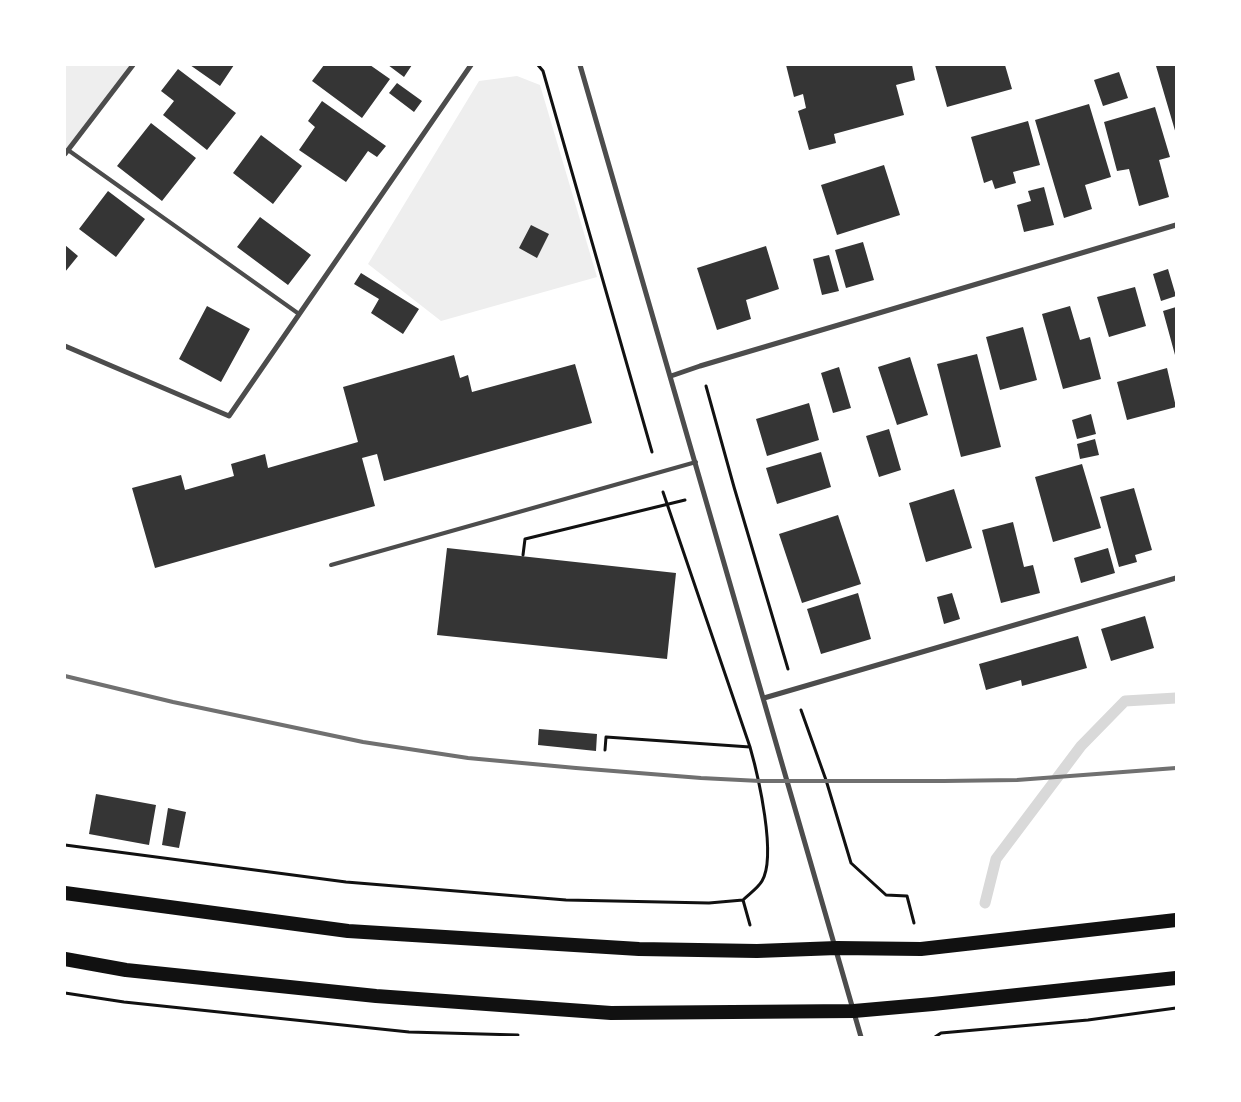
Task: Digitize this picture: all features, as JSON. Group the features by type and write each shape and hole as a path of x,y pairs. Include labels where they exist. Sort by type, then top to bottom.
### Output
{"highway":[{"path":"65,892 348,931 638,949 757,951 837,948 921,949 1176,920"},
{"path":"65,959 126,970 376,996 601,1012 854,1010 933,1004 1176,978"}],"street":[{"path":"67,152 133,65"},
{"path":"65,346 229,416 471,65"},
{"path":"580,65 837,948 861,1037"},
{"path":"671,376 1176,225"},
{"path":"764,698 794,691 1176,578"}],"lane":[{"path":"67,152 299,314"},
{"path":"331,565 696,462"}],"path":[{"path":"700,366 794,691 826,780 851,863 886,895 907,896"},
{"path":"523,555 525,539 705,494"},
{"path":"605,750 606,737 750,747"},
{"path":"65,845 346,882 566,900 709,904 743,900"},
{"path":"65,993 124,1002 409,1032 526,1035"},
{"path":"935,1037 941,1032 1088,1020 1176,1008"}],"shaded area":[{"path":"65,65 133,65 65,154"},
{"path":"517,76 540,85 597,277 441,321 368,264 479,81"}],"building":[{"path":"190,65 234,65 220,86"},
{"path":"324,65 370,65 390,79 362,118 312,81"},
{"path":"388,65 412,65 404,77"},
{"path":"786,65 912,65 915,80 896,85 904,115 834,134 836,143 809,150 798,111 806,108 803,94 794,97"},
{"path":"935,65 1005,65 1012,89 947,107"},
{"path":"1176,65 1176,134 1156,66"},
{"path":"178,69 236,113 207,150 163,115 174,101 161,91"},
{"path":"1119,72 1128,98 1103,106 1094,80"},
{"path":"397,83 422,101 414,112 389,93"},
{"path":"322,101 386,146 377,157 368,151 346,182 299,150 315,127 308,121"},
{"path":"1089,104 1111,177 1085,185 1092,209 1064,218 1035,120"},
{"path":"1155,107 1170,157 1159,160 1169,197 1139,206 1129,169 1117,171 1104,122"},
{"path":"1028,121 1040,165 1013,172 1016,183 995,189 992,180 984,183 971,137"},
{"path":"151,123 196,158 162,201 117,166"},
{"path":"261,135 302,166 273,204 233,173"},
{"path":"884,165 900,215 837,235 821,185"},
{"path":"1044,187 1054,225 1024,232 1017,205 1031,201 1028,191"},
{"path":"108,191 145,219 116,257 79,229"},
{"path":"260,217 311,255 288,285 237,247"},
{"path":"531,225 549,234 537,258 519,248"},
{"path":"863,242 874,280 846,288 835,250"},
{"path":"65,245 78,256 65,272"},
{"path":"766,246 779,289 746,300 751,319 717,330 697,268"},
{"path":"829,255 839,291 822,295 813,259"},
{"path":"1168,269 1176,296 1161,301 1153,274"},
{"path":"361,273 419,309 403,334 371,313 379,299 354,284"},
{"path":"1135,287 1146,326 1109,337 1097,297"},
{"path":"207,306 250,329 221,382 179,359"},
{"path":"1070,306 1080,340 1090,337 1101,379 1063,389 1042,314"},
{"path":"1176,307 1176,355 1175,355 1163,311"},
{"path":"1023,327 1037,380 1000,390 986,337"},
{"path":"977,354 1001,447 961,457 937,364"},
{"path":"454,355 460,378 468,375 472,392 575,364 592,423 384,481 377,454 362,458 375,506 155,568 132,488 181,475 185,490 234,476 231,464 265,454 268,468 358,442 343,387"},
{"path":"910,357 928,415 897,425 878,367"},
{"path":"839,367 851,408 833,413 821,373"},
{"path":"1167,368 1176,407 1127,420 1117,382"},
{"path":"809,403 819,440 767,456 756,419"},
{"path":"1091,414 1096,434 1077,439 1072,420"},
{"path":"889,429 901,470 879,477 866,436"},
{"path":"1095,439 1099,455 1080,459 1077,444"},
{"path":"821,452 831,487 777,504 766,468"},
{"path":"1082,464 1101,528 1053,542 1035,477"},
{"path":"1134,488 1152,550 1135,555 1137,562 1119,567 1100,497"},
{"path":"954,489 972,548 926,562 909,503"},
{"path":"838,515 861,584 802,603 779,534"},
{"path":"1013,522 1024,567 1033,565 1040,593 1001,603 982,530"},
{"path":"447,548 676,573 667,659 437,635"},
{"path":"1108,548 1115,573 1081,583 1074,558"},
{"path":"858,593 871,639 821,654 807,609"},
{"path":"952,593 960,619 944,624 937,597"},
{"path":"1145,616 1154,648 1111,661 1101,629"},
{"path":"1078,636 1087,668 1022,686 1021,680 986,690 979,664"},
{"path":"539,729 597,734 596,751 538,745"},
{"path":"96,794 156,805 149,845 89,834"},
{"path":"168,808 186,812 179,848 162,845"}],"waterway":[{"path":"985,903 996,859 1081,746 1125,701 1176,698"}],"railway":[{"path":"65,676 173,702 363,742 468,758 576,768 760,781 1017,780 1176,768"}]}
